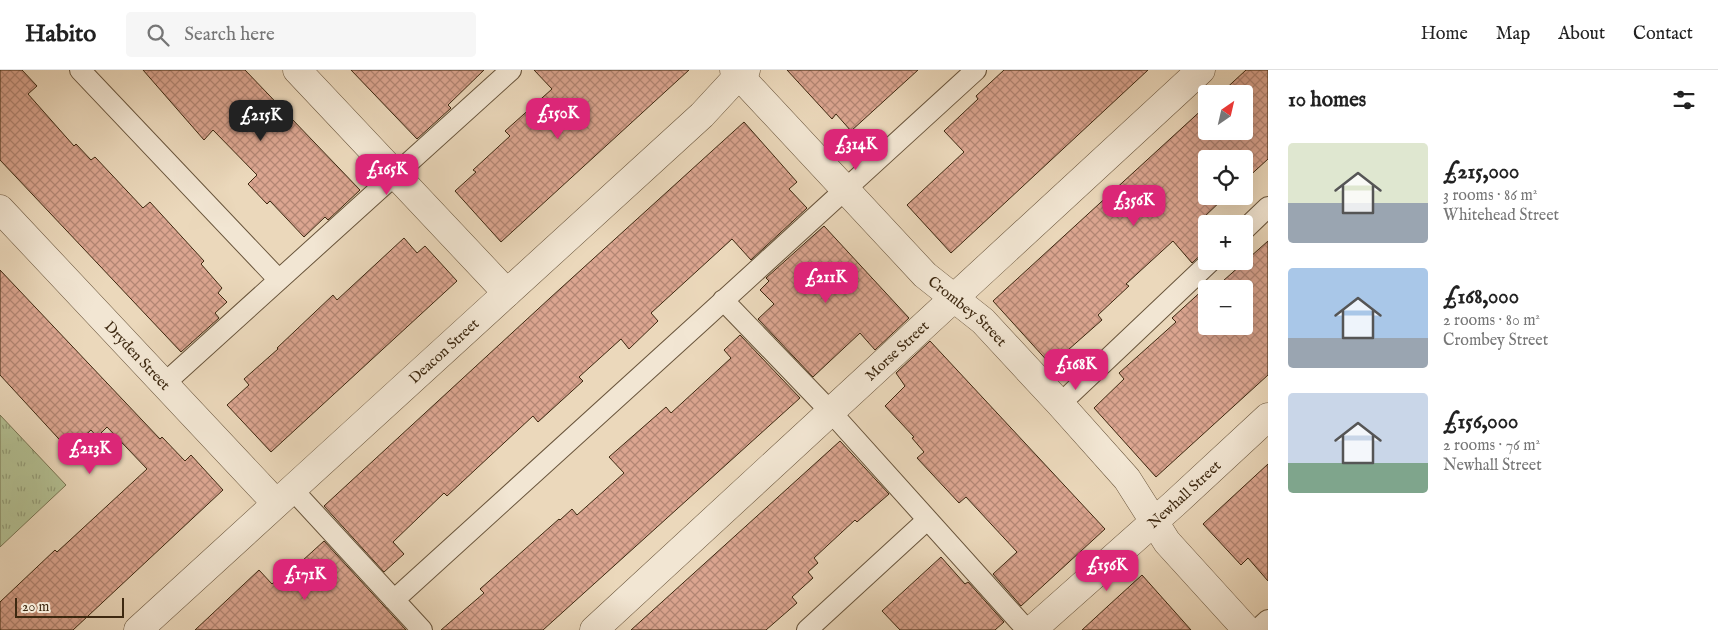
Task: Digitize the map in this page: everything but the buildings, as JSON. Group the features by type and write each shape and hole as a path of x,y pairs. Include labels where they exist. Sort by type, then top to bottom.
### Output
{"street":[{"path":"297,70 507,293"},
{"name":"Morse Street","path":"594,630 1201,70"},
{"name":"Crombey Street","path":"739,72 845,191 925,275 983,321 1060,404 1127,479 1167,542 1247,630"},
{"name":"Deacon Street","path":"138,630 702,115 739,72"},
{"name":"Dryden Street","path":"2,215 165,384 284,496"},
{"name":"Newhall Street","path":"1032,630 1154,522 1268,417"}],"lane":[{"path":"80,70 279,280"},
{"path":"165,384 510,70"},
{"path":"394,600 976,70"},
{"path":"1253,221 1268,207"},
{"path":"1060,404 1201,270"},
{"path":"722,300 830,411 1027,630"},
{"path":"284,496 394,600 422,630"},
{"path":"807,630 927,520"},
{"path":"1257,630 1268,620"}],"green space":[{"path":"0,415 66,485 0,547"}]}
